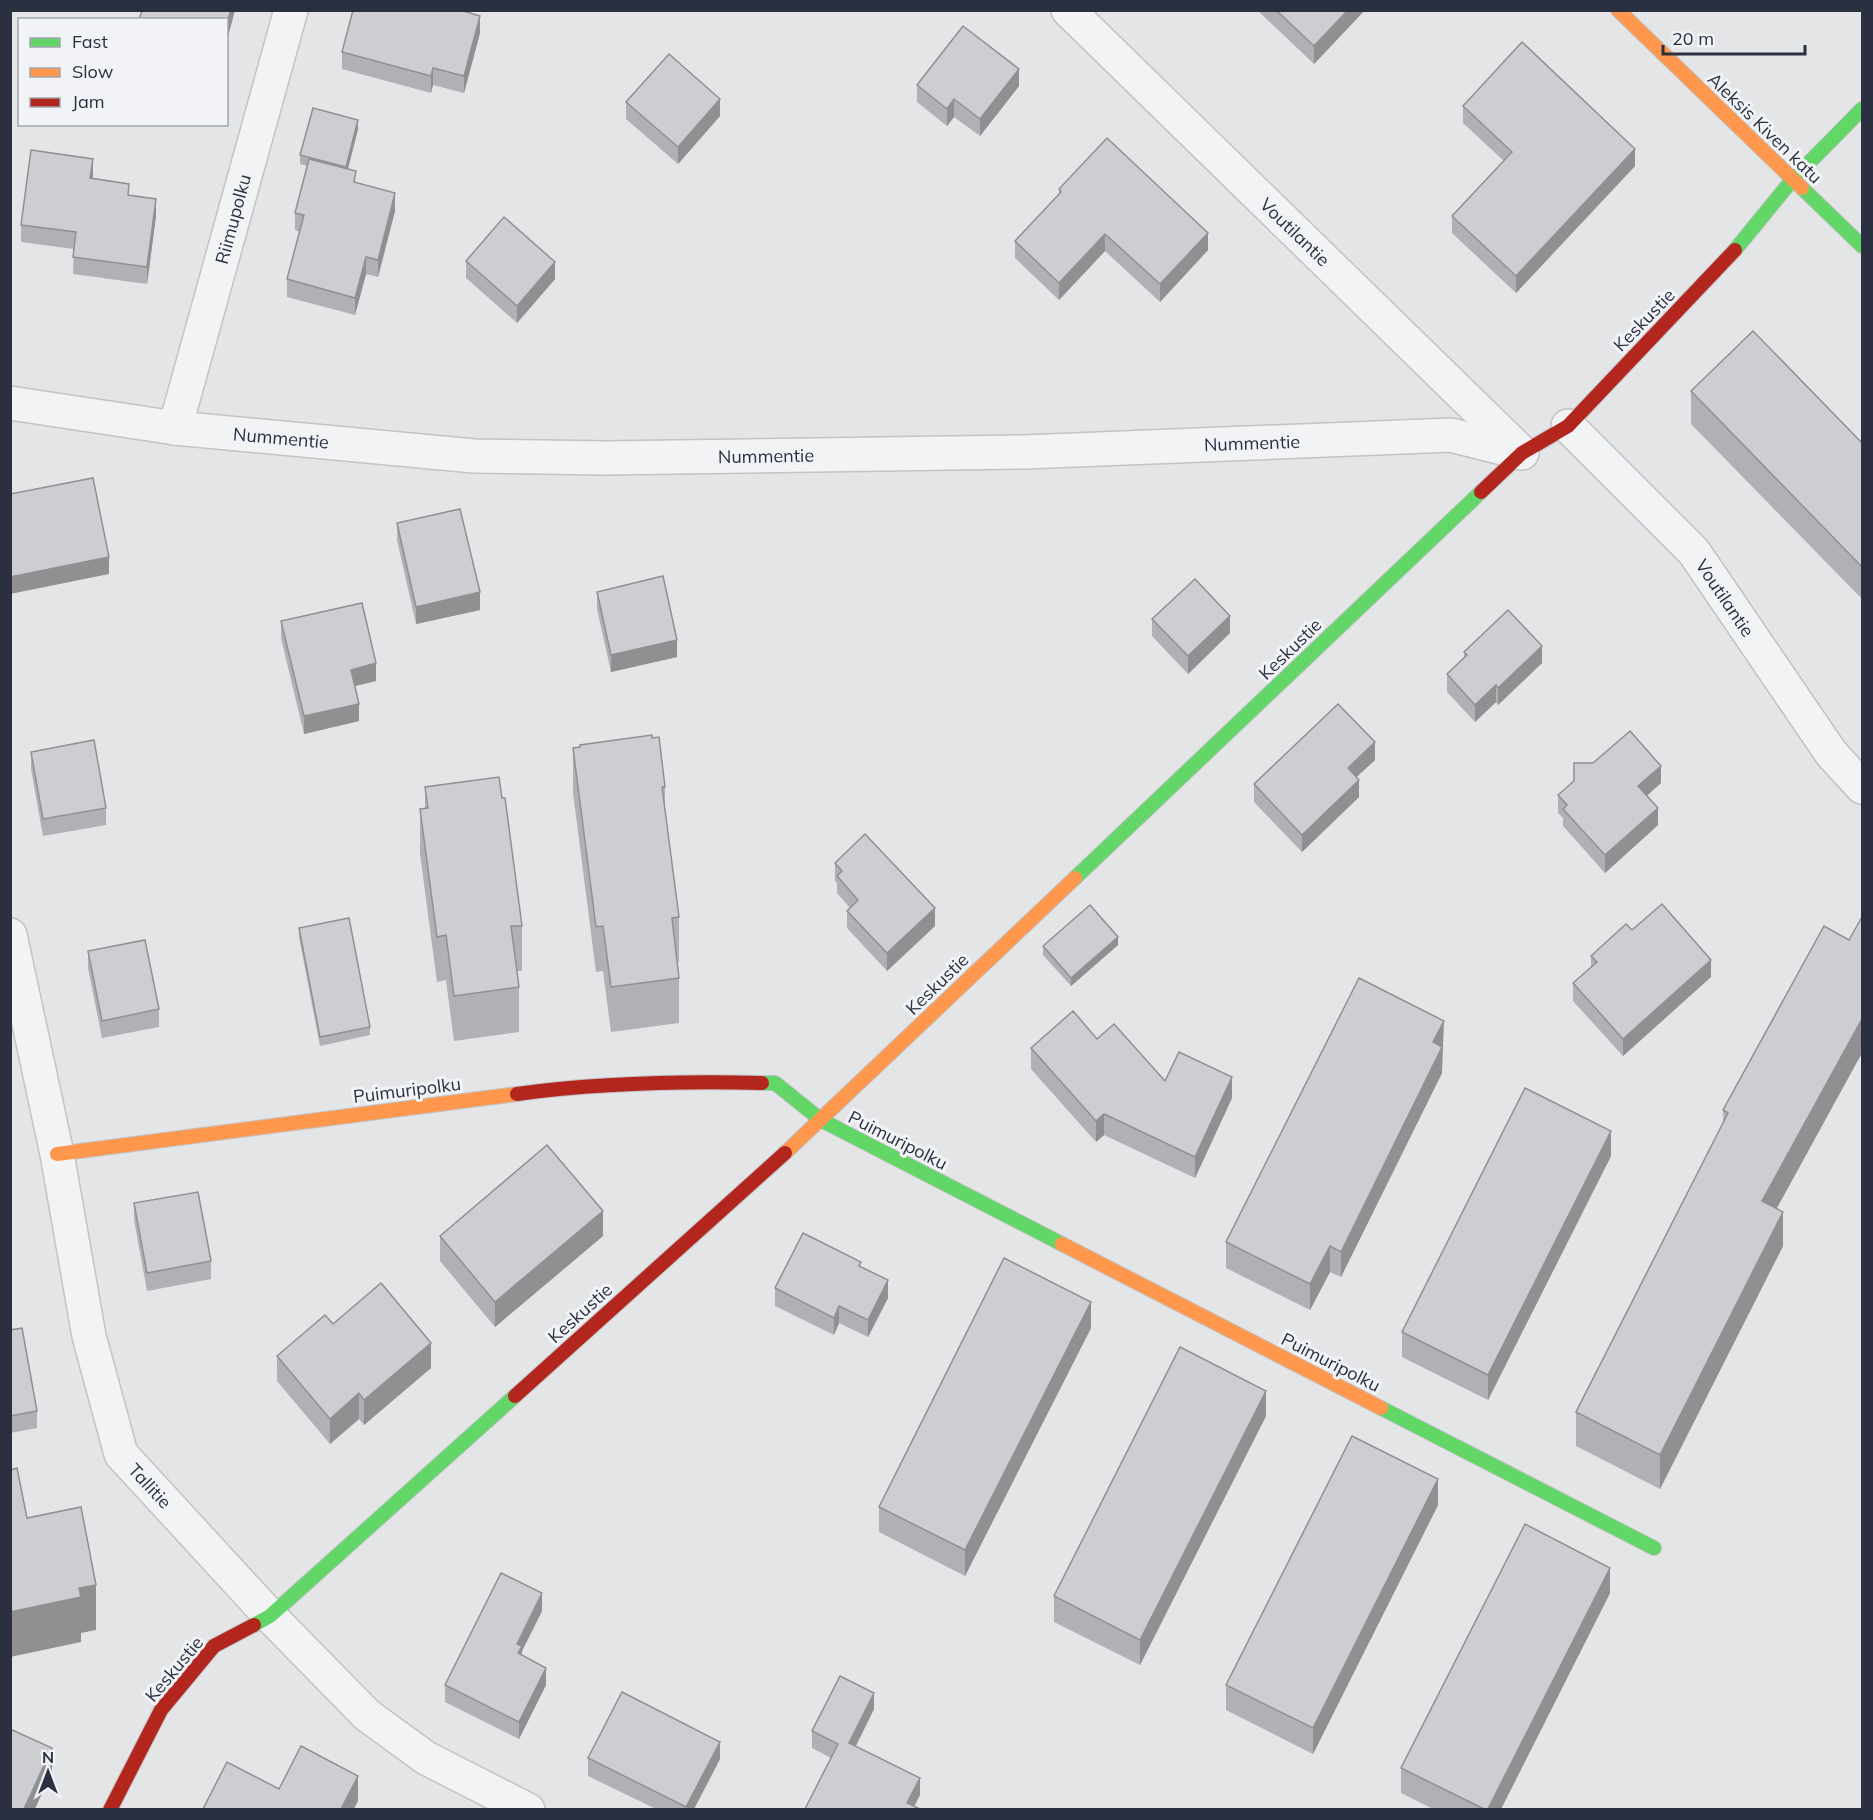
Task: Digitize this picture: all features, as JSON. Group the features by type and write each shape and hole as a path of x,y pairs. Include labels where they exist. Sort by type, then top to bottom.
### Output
{"street":[{"name":"Riimupolku","path":"175,428 291,10"},
{"name":"Voutilantie","path":"1068,10 1522,453"},
{"name":"Aleksis Kiven katu","path":"1617,10 1863,246"},
{"name":"Keskustie","path":"110,1809 161,1710 214,1646 270,1616 821,1120 1522,453 1568,426 1727,261 1793,179 1863,109"},
{"name":"Nummentie","path":"10,403 175,428 474,456 606,458 1024,452 1451,435 1522,453"},
{"name":"Voutilantie","path":"1568,426 1694,552 1831,753 1863,787"},
{"name":"Tallitie","path":"10,935 57,1154 89,1336 121,1454 270,1616 367,1715 426,1758 528,1809"},
{"name":"Puimuripolku","path":"57,1154 560,1088 696,1080 775,1083 821,1120 1654,1548"}],"building":[{"path":"142,10 231,10 228,20 140,18"},
{"path":"353,10 460,10 480,16 464,76 433,68 431,76 342,52"},
{"path":"1276,10 1348,10 1314,46"},
{"path":"963,26 1019,69 980,119 954,99 947,109 917,85"},
{"path":"1522,42 1635,149 1516,276 1452,216 1512,152 1463,106"},
{"path":"669,54 720,99 678,147 626,102"},
{"path":"313,108 358,120 346,167 300,155"},
{"path":"1107,138 1208,233 1160,284 1105,234 1059,283 1015,241 1061,192 1059,189"},
{"path":"31,150 93,159 90,178 129,184 128,195 156,199 147,267 73,257 76,232 21,225"},
{"path":"309,159 356,171 354,182 395,193 378,260 366,257 355,298 287,279 304,215 295,213"},
{"path":"504,217 555,262 517,306 466,261"},
{"path":"1753,331 1863,444 1863,568 1691,391"},
{"path":"93,478 109,557 10,577 10,494"},
{"path":"460,509 480,592 416,607 397,523"},
{"path":"663,576 677,640 611,655 597,592"},
{"path":"1195,579 1230,616 1188,656 1152,619"},
{"path":"362,603 376,663 351,670 359,704 304,716 281,621"},
{"path":"1508,610 1542,646 1498,688 1496,685 1475,705 1447,674 1467,655 1464,652"},
{"path":"1338,704 1375,742 1348,768 1359,780 1302,835 1254,784"},
{"path":"1630,731 1661,766 1638,786 1658,808 1605,855 1563,809 1567,805 1558,795 1574,781 1574,763 1593,763"},
{"path":"652,735 652,738 659,737 665,787 662,787 679,917 672,918 679,978 611,987 603,926 596,927 573,748 580,747 580,745"},
{"path":"94,740 106,808 43,819 31,752"},
{"path":"499,777 502,798 505,798 522,926 511,926 519,987 454,996 446,935 437,937 420,809 428,808 425,787"},
{"path":"865,834 935,908 887,953 847,911 858,900 837,876 842,871 835,863"},
{"path":"1662,904 1711,960 1623,1039 1573,983 1597,962 1591,956 1626,924 1632,930"},
{"path":"1090,905 1118,937 1071,978 1043,946"},
{"path":"1863,915 1863,1017 1762,1201 1783,1212 1660,1455 1576,1412 1728,1113 1723,1110 1824,926 1849,940"},
{"path":"349,918 370,1027 320,1037 299,928"},
{"path":"145,940 159,1009 102,1021 88,951"},
{"path":"1359,978 1444,1021 1433,1042 1442,1047 1341,1252 1330,1246 1310,1284 1226,1242"},
{"path":"1073,1011 1097,1039 1114,1024 1165,1081 1179,1052 1232,1077 1195,1157 1104,1114 1096,1121 1031,1048"},
{"path":"1525,1088 1611,1131 1488,1375 1402,1332"},
{"path":"547,1145 603,1211 495,1302 440,1236"},
{"path":"198,1192 211,1261 147,1273 134,1203"},
{"path":"803,1233 861,1262 859,1266 888,1280 868,1320 839,1306 834,1318 775,1288"},
{"path":"1004,1258 1091,1302 965,1550 879,1507"},
{"path":"381,1283 431,1343 364,1400 359,1393 330,1419 277,1356 325,1315 333,1324"},
{"path":"22,1328 37,1411 10,1416 10,1330"},
{"path":"1180,1347 1266,1391 1140,1640 1054,1596"},
{"path":"1352,1436 1438,1479 1313,1728 1226,1685"},
{"path":"17,1468 27,1518 81,1507 96,1585 79,1588 81,1597 10,1612 10,1470"},
{"path":"1525,1524 1610,1568 1488,1809 1484,1809 1401,1768"},
{"path":"501,1573 542,1593 517,1644 522,1646 518,1653 546,1668 519,1722 445,1685"},
{"path":"840,1676 874,1693 849,1743 920,1778 907,1803 920,1809 805,1809 838,1744 812,1731"},
{"path":"622,1692 720,1742 686,1807 588,1758"},
{"path":"10,1729 52,1748 24,1809 10,1809"},
{"path":"301,1746 358,1776 341,1809 203,1809 227,1762 279,1789"}],"traffic: fast":[{"path":"1735,250 1793,179 1862,109"},
{"path":"1802,188 1862,246"},
{"path":"1075,878 1481,492"},
{"path":"762,1083 775,1083 821,1120 1062,1244"},
{"path":"254,1625 270,1616 515,1396"},
{"path":"1381,1408 1654,1548"}],"traffic: slow":[{"path":"1618,10 1802,188"},
{"path":"785,1153 1075,878"},
{"path":"57,1154 517,1094"},
{"path":"1062,1244 1381,1408"}],"traffic: jam":[{"path":"1481,492 1522,453 1568,426 1735,250"},
{"path":"517,1094 578,1087 639,1084 762,1083"},
{"path":"515,1396 785,1153"},
{"path":"110,1810 161,1710 214,1646 254,1625"}]}
